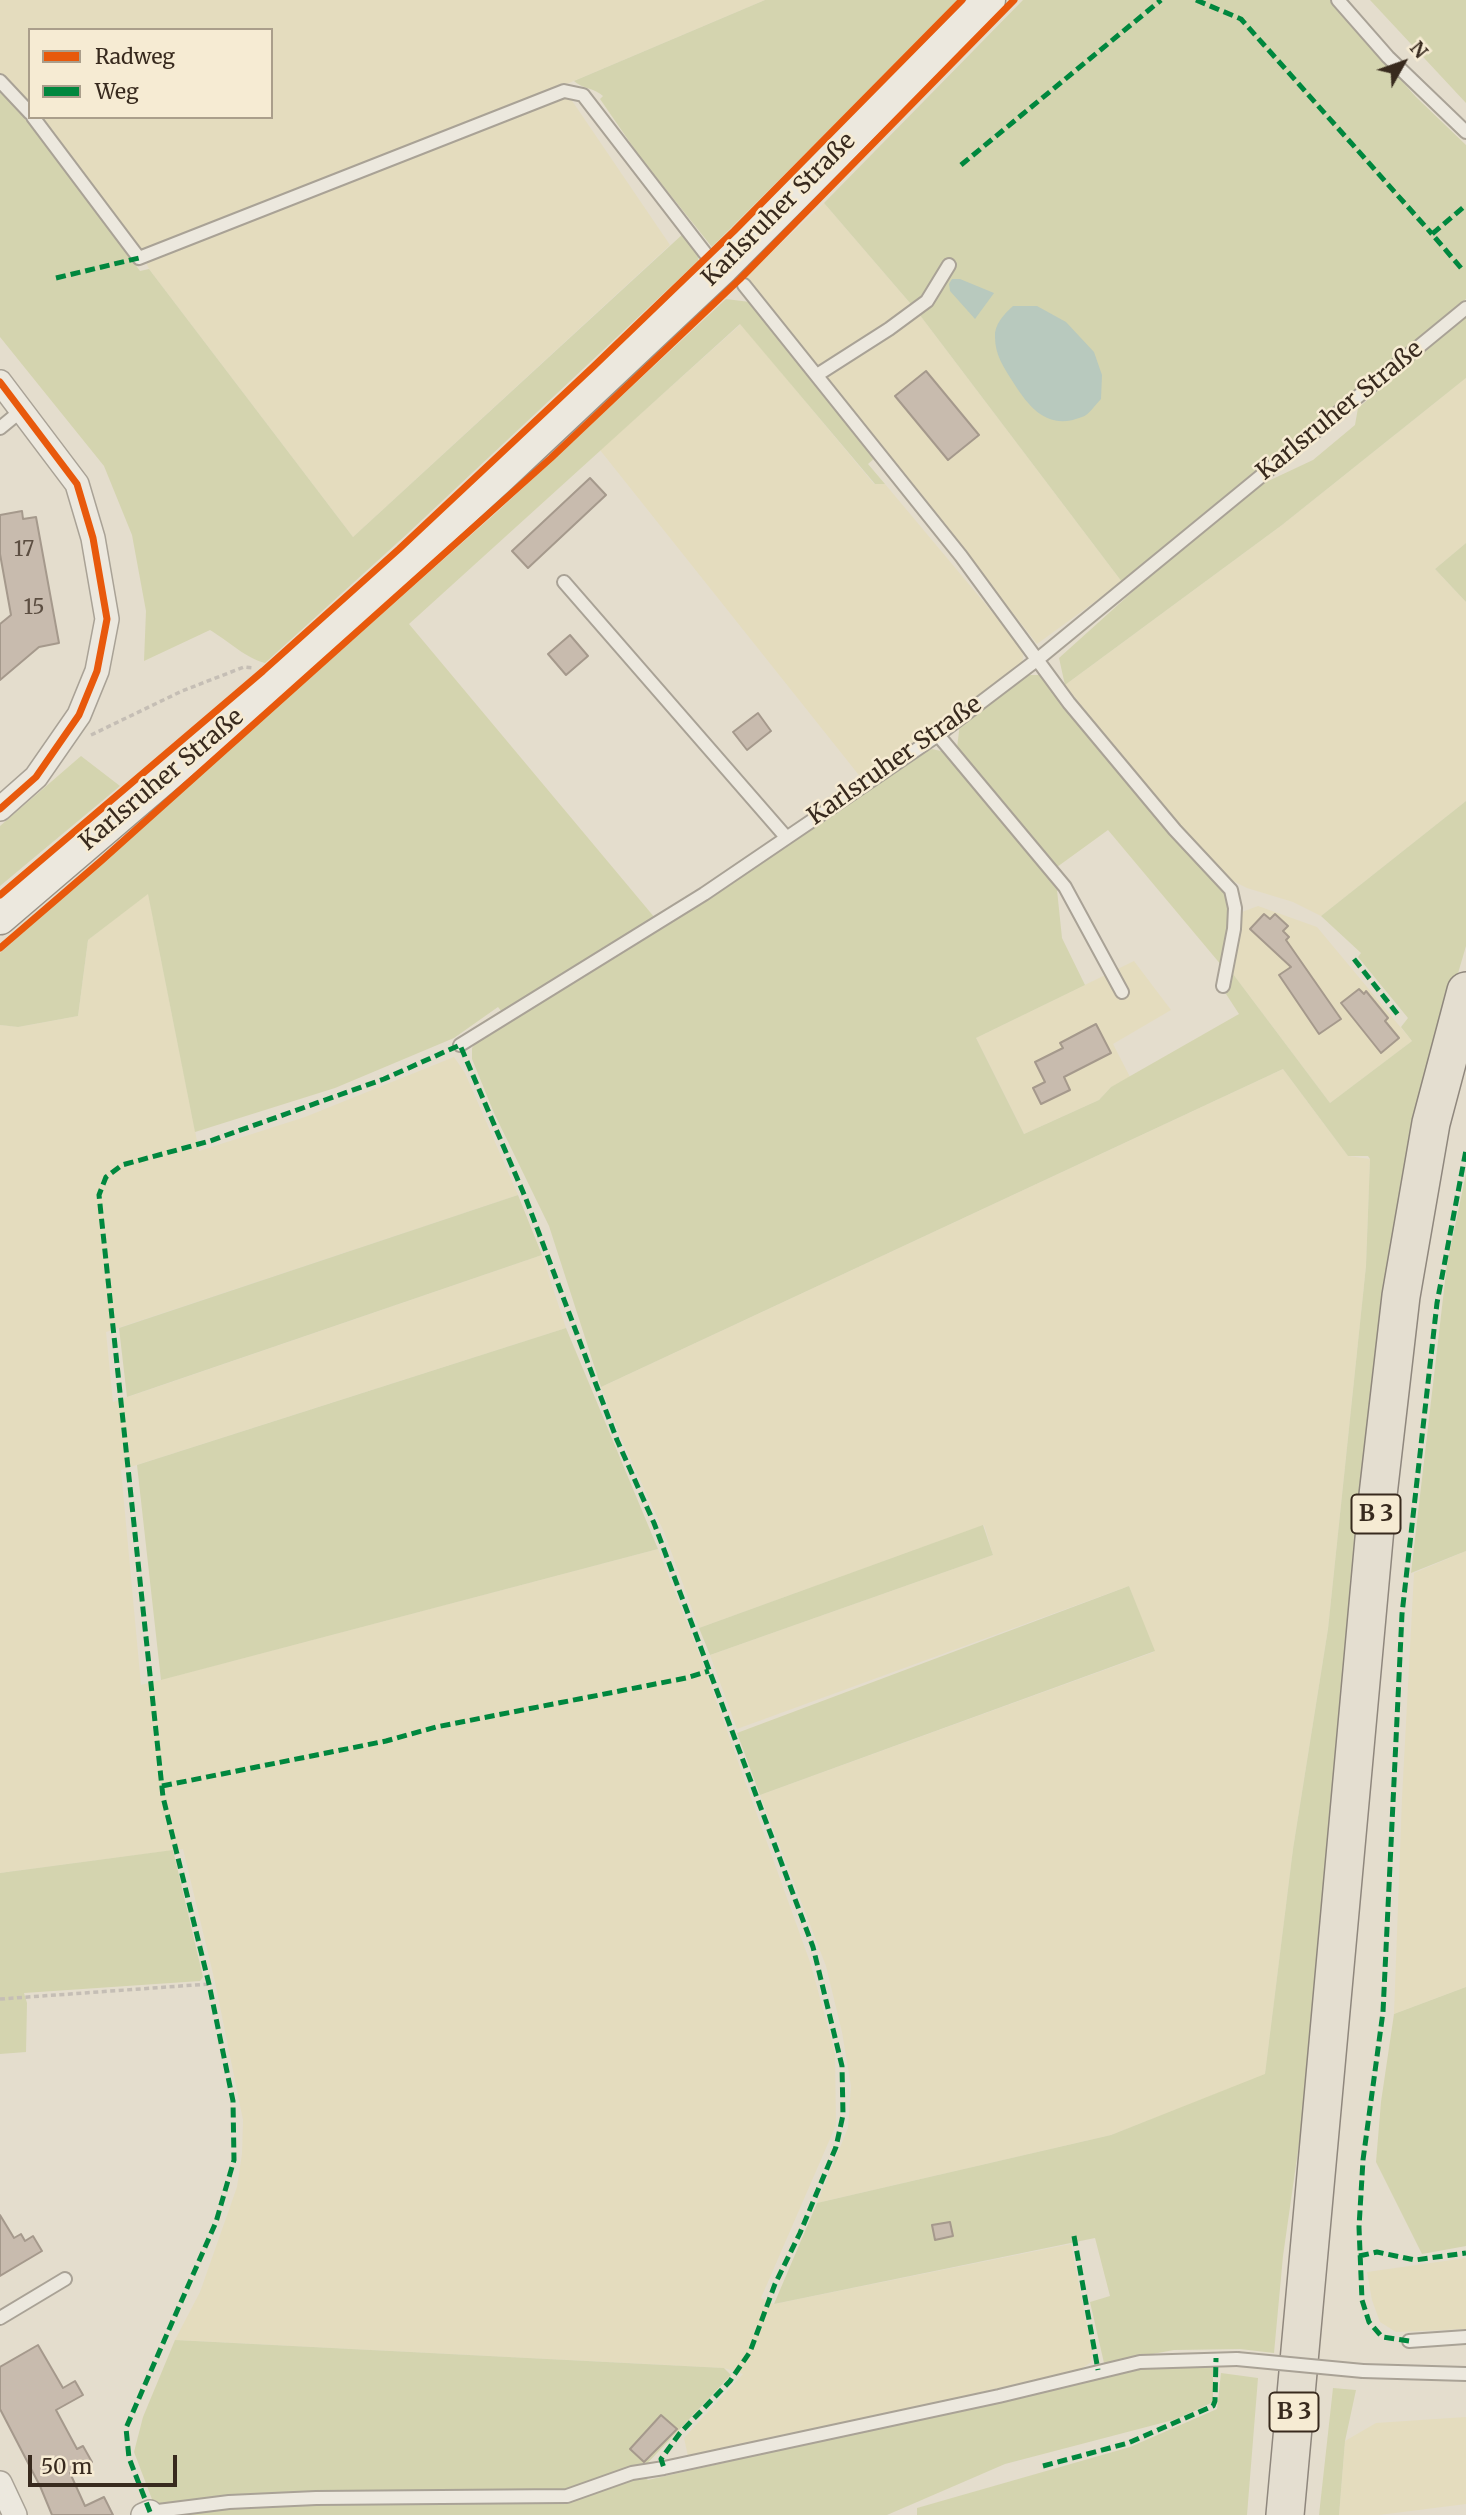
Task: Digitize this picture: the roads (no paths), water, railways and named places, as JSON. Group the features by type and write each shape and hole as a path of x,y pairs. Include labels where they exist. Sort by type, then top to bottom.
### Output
{"main road":[{"name":"Karlsruher Straße","path":"0,918 275,684 500,477 734,276 989,0"},
{"name":"B 3","path":"1285,2515 1378,1495 1401,1296 1431,1123 1466,991"}],"street":[{"path":"0,382 77,484 93,538 107,619 97,671 79,715 36,776 0,809"},
{"path":"0,2483 15,2515"}],"lane":[{"path":"1338,0 1388,57 1466,132"},
{"path":"0,82 28,112"},
{"path":"34,119 139,258 564,91 583,95 705,253 734,276 817,375 961,556 1069,703 1175,830 1231,890 1235,908 1234,929 1223,986"},
{"path":"817,375 927,301 949,265"},
{"name":"Karlsruher Straße","path":"460,1045 704,894 938,735 1038,659 1466,308"},
{"path":"0,428 22,410"},
{"path":"564,582 786,837"},
{"path":"938,735 1065,887 1122,992"},
{"path":"0,2318 65,2279"},
{"path":"1409,2341 1466,2337"},
{"path":"147,2513 229,2502 316,2498 567,2496 632,2473 910,2416 1139,2362 1237,2359 1363,2371 1466,2374"}]}
